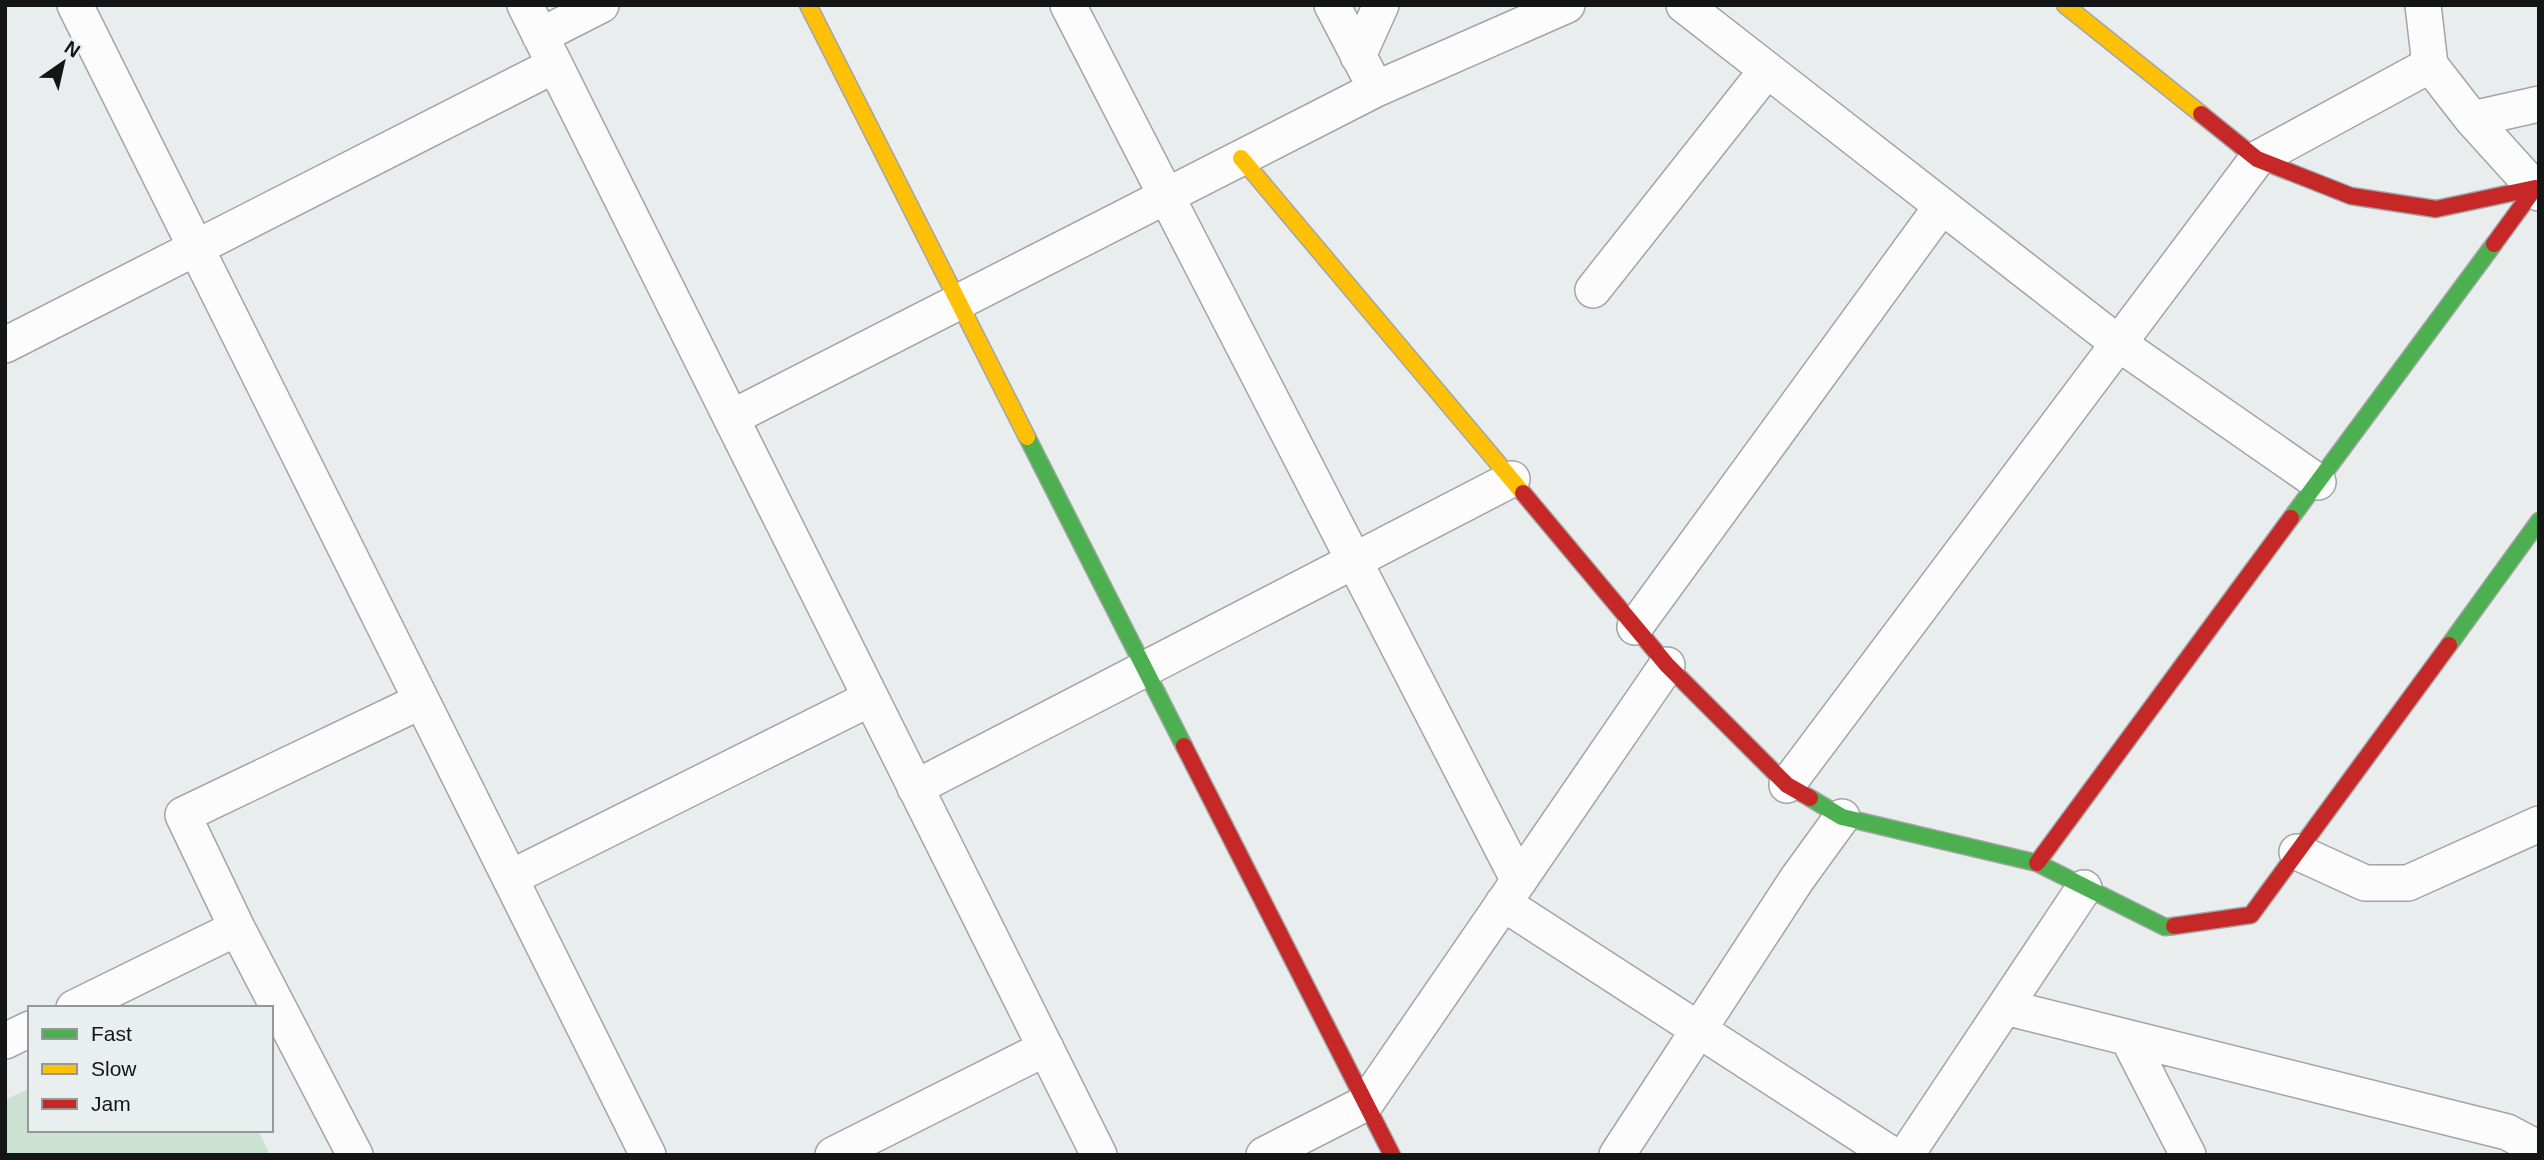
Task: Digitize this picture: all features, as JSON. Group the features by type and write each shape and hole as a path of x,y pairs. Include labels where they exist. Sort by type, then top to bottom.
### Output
{"street":[{"path":"75,5 648,1155"},
{"path":"525,5 1099,1155"},
{"path":"5,345 196,247 548,51 601,5"},
{"path":"808,5 1392,1155"},
{"path":"1068,5 1353,561 1511,892 1699,1030 1904,1154 2084,888"},
{"path":"1332,5 1376,89"},
{"path":"1358,56 1381,5"},
{"path":"731,418 1376,89 1567,5"},
{"path":"1684,5 2118,343 2318,482"},
{"path":"2066,5 2258,159 2351,197 2436,209 2537,190"},
{"path":"2423,5 2430,65 2472,120 2537,190"},
{"path":"1787,785 2258,159 2430,65"},
{"path":"1592,290 1767,70"},
{"path":"2472,120 2539,104"},
{"path":"1241,158 1667,665 1787,785 1842,817 2037,863 2165,927 2251,915 2539,521"},
{"path":"2037,863 2537,190"},
{"path":"1635,627 1942,206"},
{"path":"915,788 1512,479"},
{"path":"1264,1155 1366,1103 1667,665"},
{"path":"510,878 871,698"},
{"path":"355,1155 237,928 183,815 421,701"},
{"path":"1617,1155 1797,879 1842,817"},
{"path":"2297,852 2365,883 2408,883 2539,824"},
{"path":"78,1006 237,928"},
{"path":"2005,1007 2507,1132 2539,1149"},
{"path":"5,1041 28,1030"},
{"path":"2128,1038 2188,1155"},
{"path":"833,1155 1046,1048"}],"green space":[{"path":"28,1089 28,1132 259,1132 270,1155 5,1155 5,1100"}],"traffic: fast":[{"path":"2291,518 2494,244"},
{"path":"1027,437 1184,746"},
{"path":"2449,645 2539,521"},
{"path":"1810,798 1842,817 2037,863 2165,927 2174,926"}],"traffic: slow":[{"path":"808,5 1027,437"},
{"path":"2065,5 2201,114"},
{"path":"1241,158 1523,493"}],"traffic: jam":[{"path":"2201,114 2257,159 2351,196 2436,209 2535,188 2494,244"},
{"path":"1523,493 1667,665 1787,785 1810,798"},
{"path":"2037,863 2291,518"},
{"path":"2174,926 2251,915 2449,645"},
{"path":"1184,746 1392,1155"}]}
